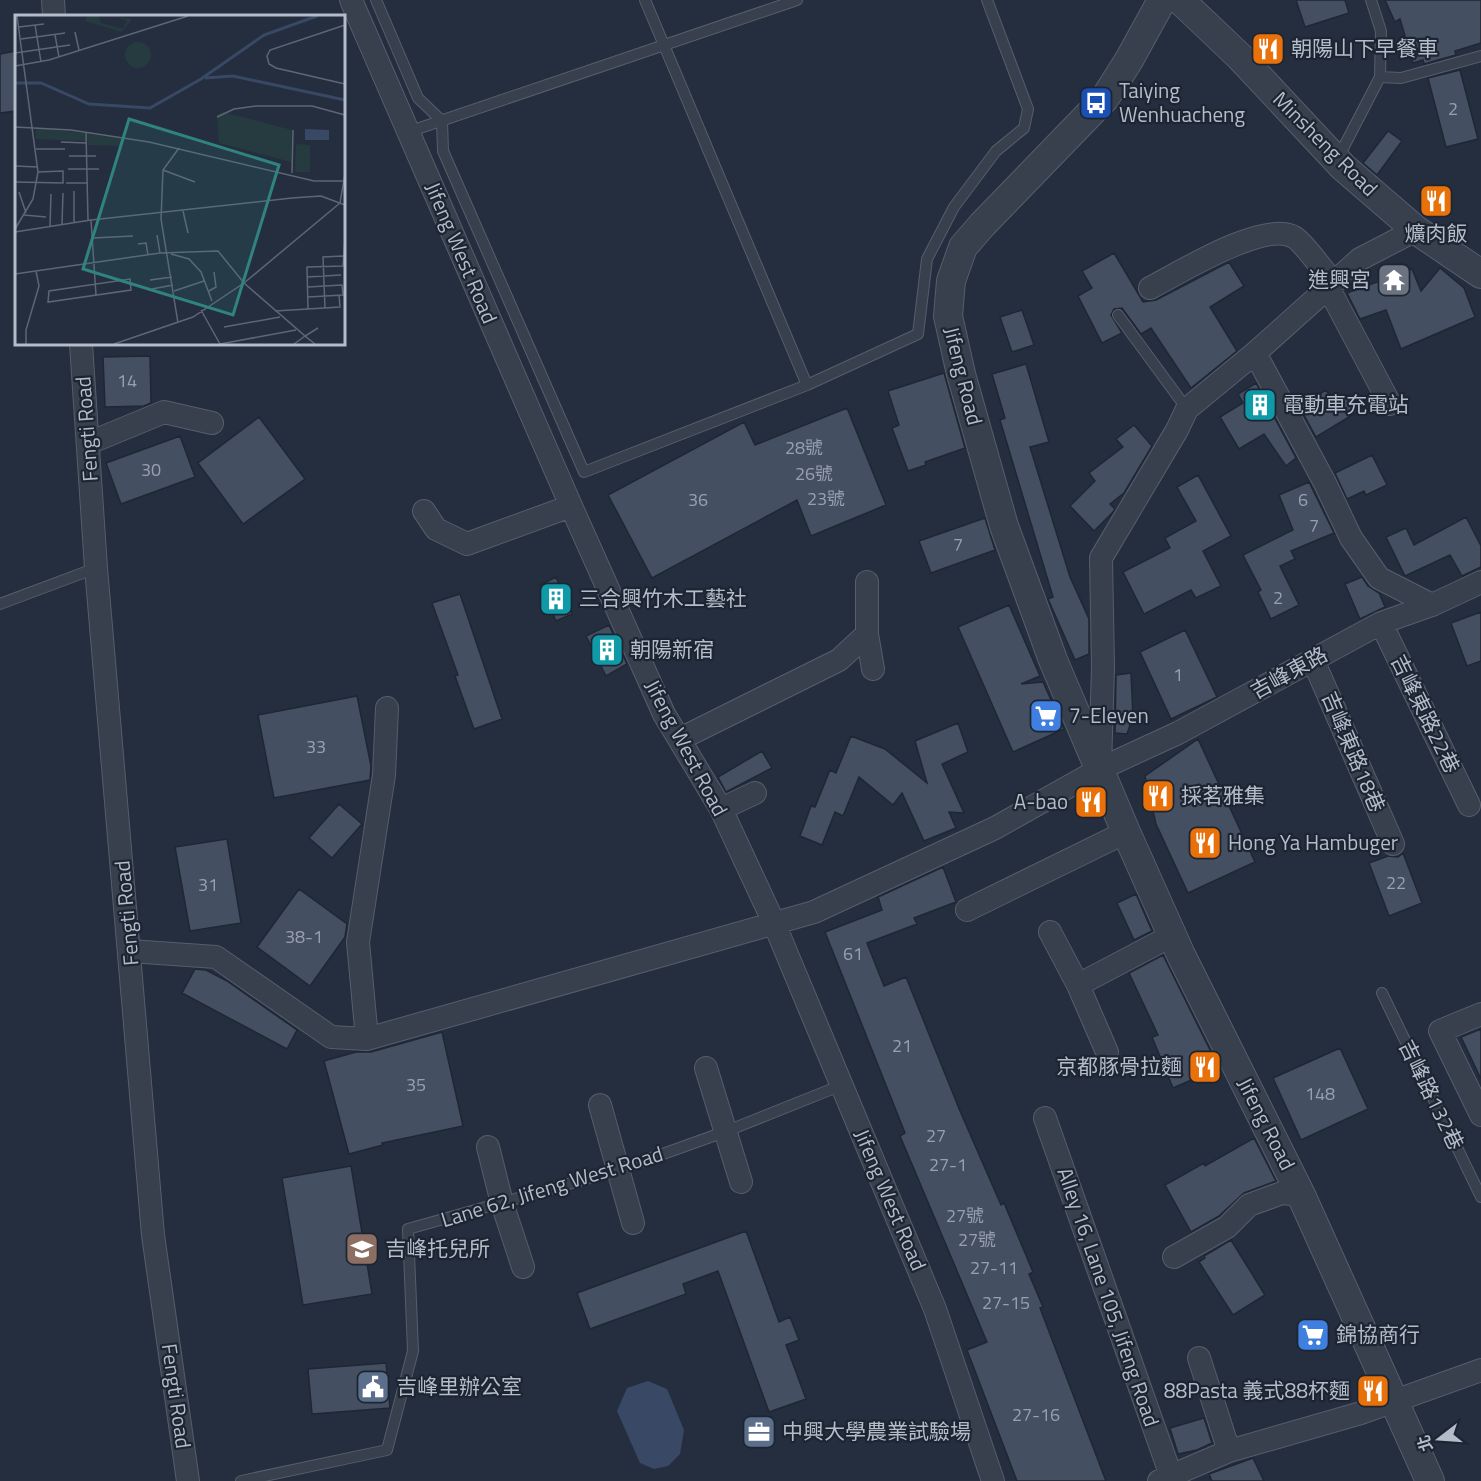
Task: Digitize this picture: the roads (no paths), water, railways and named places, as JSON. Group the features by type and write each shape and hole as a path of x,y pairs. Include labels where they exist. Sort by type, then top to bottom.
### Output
{"street":[{"path":"53,0 54,15"},
{"name":"Jifeng West Road","path":"351,0 664,714 721,809 774,923 935,1309 993,1481"},
{"name":"Jifeng Road","path":"1162,0 1105,98 963,247 951,280 948,316 964,385 1004,526 1053,660 1126,832 1173,935 1301,1195 1430,1481"},
{"name":"Minsheng Road","path":"1180,0 1239,57 1337,161 1416,230 1481,274"},
{"name":"Jifeng Road","path":"1100,769 1103,666 1101,558 1177,430 1187,409 1255,353 1360,259 1416,230"},
{"path":"1150,288 1236,244 1275,232 1295,237 1331,286 1390,404"},
{"name":"Fengti Road","path":"81,345 96,568 153,1235 188,1481"},
{"path":"1255,353 1325,483 1351,538 1379,578 1432,605"},
{"path":"88,443 164,412 212,423"},
{"path":"424,512 436,529 466,544 571,506"},
{"path":"867,582 867,634 873,669"},
{"name":"吉峰東路","path":"1100,769 1178,734 1381,623 1432,605 1481,582"},
{"name":"吉峰東路22巷","path":"1381,623 1469,806"},
{"path":"680,739 839,660 867,634"},
{"name":"吉峰東路18巷","path":"1313,660 1393,844"},
{"path":"367,1039 358,942 384,774 387,708"},
{"path":"130,951 216,957 331,1037 367,1039 814,912 995,828 1100,769"},
{"path":"721,809 755,793"},
{"path":"967,910 1126,832"},
{"path":"1050,932 1078,985 1107,1052"},
{"path":"1078,985 1173,935"},
{"path":"1481,1014 1440,1031 1481,1115"},
{"path":"706,1068 741,1182"},
{"path":"600,1105 633,1223"},
{"name":"Alley 16, Lane 105, Jifeng Road","path":"1046,1118 1165,1478"},
{"path":"488,1147 501,1203 523,1267"},
{"path":"1174,1257 1227,1227 1249,1205 1282,1192 1301,1195"},
{"path":"1199,1358 1229,1451"},
{"path":"1165,1478 1229,1451 1361,1413 1481,1370"}],"lane":[{"path":"376,0 418,98 442,121 443,151 584,472 807,385 918,334 927,259 954,207 996,151 1024,128 1028,109 987,0"},
{"path":"645,0 807,385"},
{"path":"408,132 797,0"},
{"path":"1337,161 1380,77 1381,31 1371,0"},
{"path":"1380,77 1401,78 1481,56"},
{"path":"1118,315 1187,409"},
{"path":"0,604 96,568"},
{"name":"吉峰路132巷","path":"1382,993 1481,1197"},
{"name":"Lane 62, Jifeng West Road","path":"241,1481 387,1450 413,1352 408,1229 618,1170 727,1131 842,1085"}],"water":[{"path":"648,1381 667,1389 684,1430 680,1454 668,1466 654,1469 640,1463 617,1411 627,1388"}],"place":[{"name":"朝陽山下早餐車","path":"1268,49"},
{"name":"Taiying Wenhuacheng","path":"1096,103"},
{"name":"爌肉飯","path":"1436,201"},
{"name":"進興宮","path":"1394,280"},
{"name":"電動車充電站","path":"1260,405"},
{"name":"三合興竹木工藝社","path":"556,599"},
{"name":"朝陽新宿","path":"607,650"},
{"name":"7-Eleven","path":"1046,716"},
{"name":"採茗雅集","path":"1158,796"},
{"name":"A-bao","path":"1091,802"},
{"name":"Hong Ya Hambuger","path":"1205,843"},
{"name":"京都豚骨拉麵","path":"1205,1067"},
{"name":"吉峰托兒所","path":"362,1249"},
{"name":"錦協商行","path":"1313,1335"},
{"name":"吉峰里辦公室","path":"373,1387"},
{"name":"88Pasta 義式88杯麵","path":"1373,1391"},
{"name":"中興大學農業試驗場","path":"759,1432"}]}
